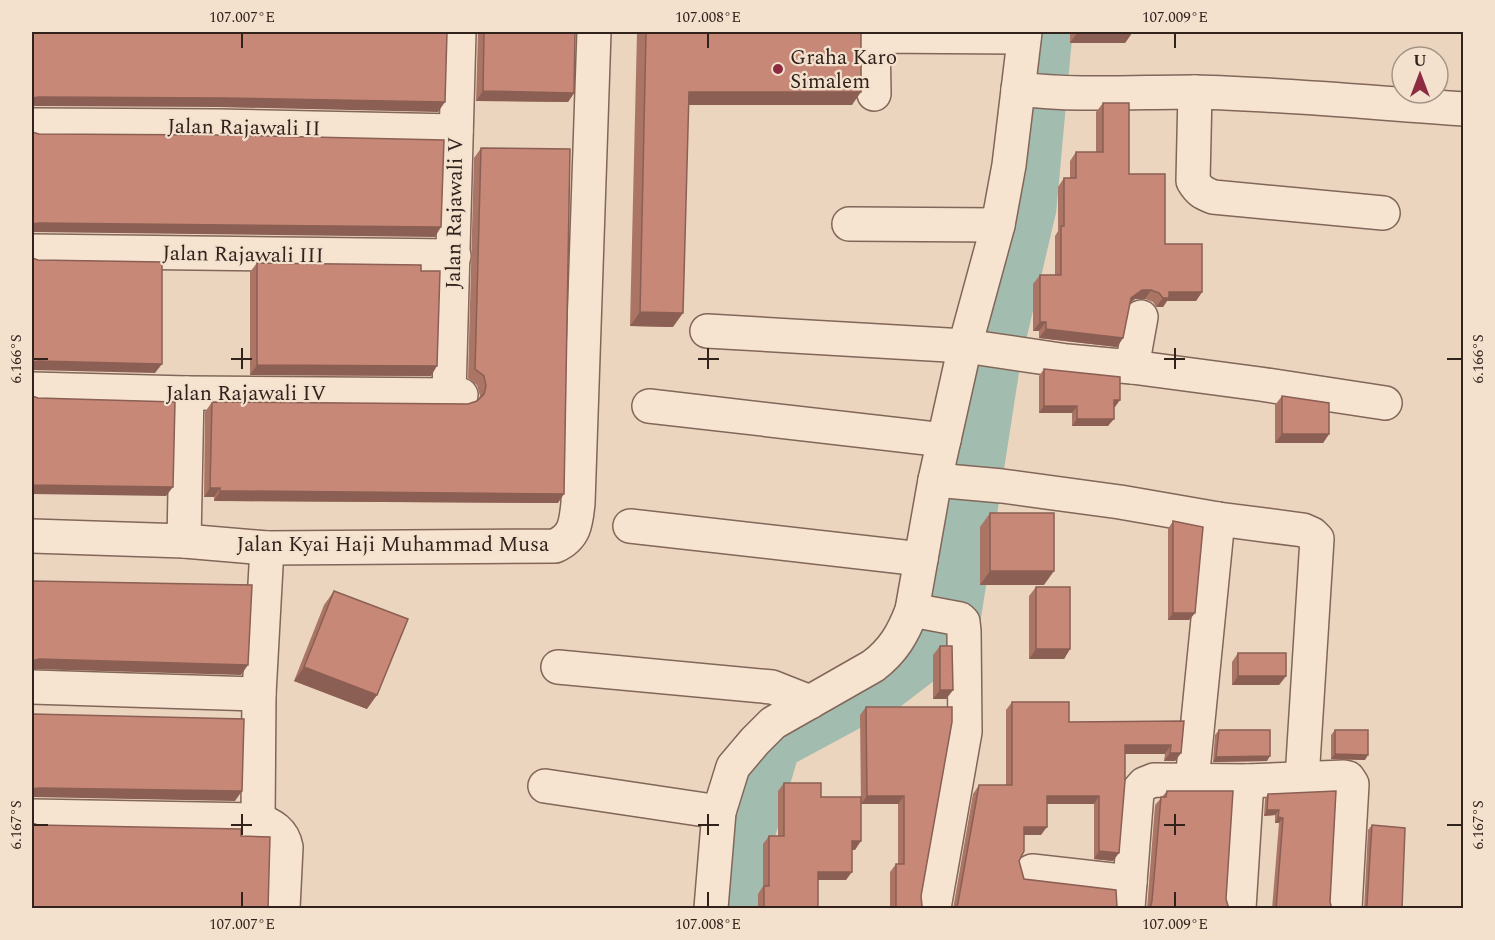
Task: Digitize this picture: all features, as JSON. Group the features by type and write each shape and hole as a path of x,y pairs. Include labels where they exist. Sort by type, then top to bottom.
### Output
{"street":[{"name":"Jalan Rajawali V","path":"455,395 454,256 459,32"},
{"name":"Jalan Kyai Haji Muhammad Musa","path":"32,536 184,541 267,548 555,546 567,539 576,524 578,503 594,32"},
{"path":"874,94 873,36 1024,34 1036,91 1009,165 998,225 985,350 944,440 946,481 921,559 937,615"},
{"path":"1036,91 1195,92 1464,109"},
{"path":"1195,92 1193,181 1198,190 1204,194 1214,197 1383,213"},
{"name":"Jalan Rajawali II","path":"32,125 456,131"},
{"path":"849,224 998,225"},
{"name":"Jalan Rajawali III","path":"32,251 454,256"},
{"path":"1132,367 1141,317"},
{"path":"707,331 985,350 1132,367 1385,403"},
{"name":"Jalan Rajawali IV","path":"32,389 455,395"},
{"path":"184,541 188,393"},
{"path":"649,406 944,440"},
{"path":"946,481 1120,502 1218,519 1303,530 1312,534 1317,539 1302,779"},
{"path":"1191,781 1218,519"},
{"path":"630,526 921,559"},
{"path":"258,820 259,694 267,548"},
{"path":"711,909 719,812 733,767 754,741 773,723 873,666 886,656 905,629 937,615 963,622 965,732 934,909"},
{"path":"558,667 772,687 810,702"},
{"path":"32,687 259,694"},
{"path":"1032,871 1129,895 1137,792 1154,780 1248,781 1344,777 1352,784 1345,909"},
{"path":"1239,909 1248,781"},
{"path":"545,786 719,812"},
{"path":"32,816 258,820 279,831 284,839 286,847 283,909"}],"building":[{"path":"32,32 447,32 445,102 224,98 32,98"},
{"path":"484,32 575,32 574,93 483,91"},
{"path":"646,32 861,32 861,92 689,92 683,313 640,312"},
{"path":"1132,32 1132,33 1077,33"},
{"path":"1103,103 1129,103 1129,174 1165,174 1165,244 1202,244 1202,292 1169,292 1169,298 1163,298 1159,293 1142,290 1131,298 1123,338 1046,329 1046,322 1040,322 1040,275 1061,275 1064,178 1076,178 1076,152 1103,152"},
{"path":"32,132 39,134 444,140 441,227 32,224"},
{"path":"481,148 570,149 564,494 220,491 220,488 210,488 212,402 468,404 477,401 484,394 486,386 484,376 475,369"},
{"path":"32,258 38,260 162,262 162,364 32,362"},
{"path":"257,263 421,265 421,271 440,271 437,366 257,365"},
{"path":"1044,369 1120,377 1120,400 1114,400 1114,419 1077,419 1077,406 1044,406"},
{"path":"32,396 175,402 173,487 32,485"},
{"path":"1282,396 1329,403 1329,434 1282,434"},
{"path":"990,513 1054,513 1054,571 990,571"},
{"path":"1173,521 1203,527 1195,613 1173,613"},
{"path":"32,581 252,585 248,665 39,659 32,661"},
{"path":"1036,587 1070,587 1070,649 1036,649"},
{"path":"334,591 408,619 377,695 304,667"},
{"path":"940,646 952,646 953,690 940,690"},
{"path":"1238,653 1286,653 1286,676 1238,676"},
{"path":"1012,702 1069,702 1069,722 1184,721 1181,753 1170,753 1171,745 1125,745 1125,781 1119,853 1099,851 1099,796 1047,796 1047,827 1024,827 1024,851 1019,861 1024,879 1116,890 1118,909 956,909 979,785 1012,785"},
{"path":"866,707 952,707 952,722 921,896 924,909 896,909 896,864 904,864 904,796 867,796"},
{"path":"32,714 244,719 242,791 32,789"},
{"path":"1219,730 1270,730 1270,756 1216,757"},
{"path":"1335,730 1368,730 1368,755 1335,754"},
{"path":"784,783 821,783 821,797 861,797 861,841 852,841 852,872 818,872 818,909 764,909 764,886 769,886 769,836 784,836"},
{"path":"1167,791 1233,791 1226,899 1229,909 1150,909 1161,797 1166,797"},
{"path":"1336,791 1330,902 1332,909 1276,909 1283,818 1278,817 1279,810 1267,810 1268,794"},
{"path":"32,823 38,825 241,829 241,836 270,837 268,909 32,909"},
{"path":"1372,825 1405,828 1402,909 1366,909"}],"waterway":[{"path":"744,908 747,842 775,745 888,684 931,651 956,613 995,361 1031,208 1047,32"}],"place":[{"name":"Graha Karo Simalem","path":"778,69"}]}
